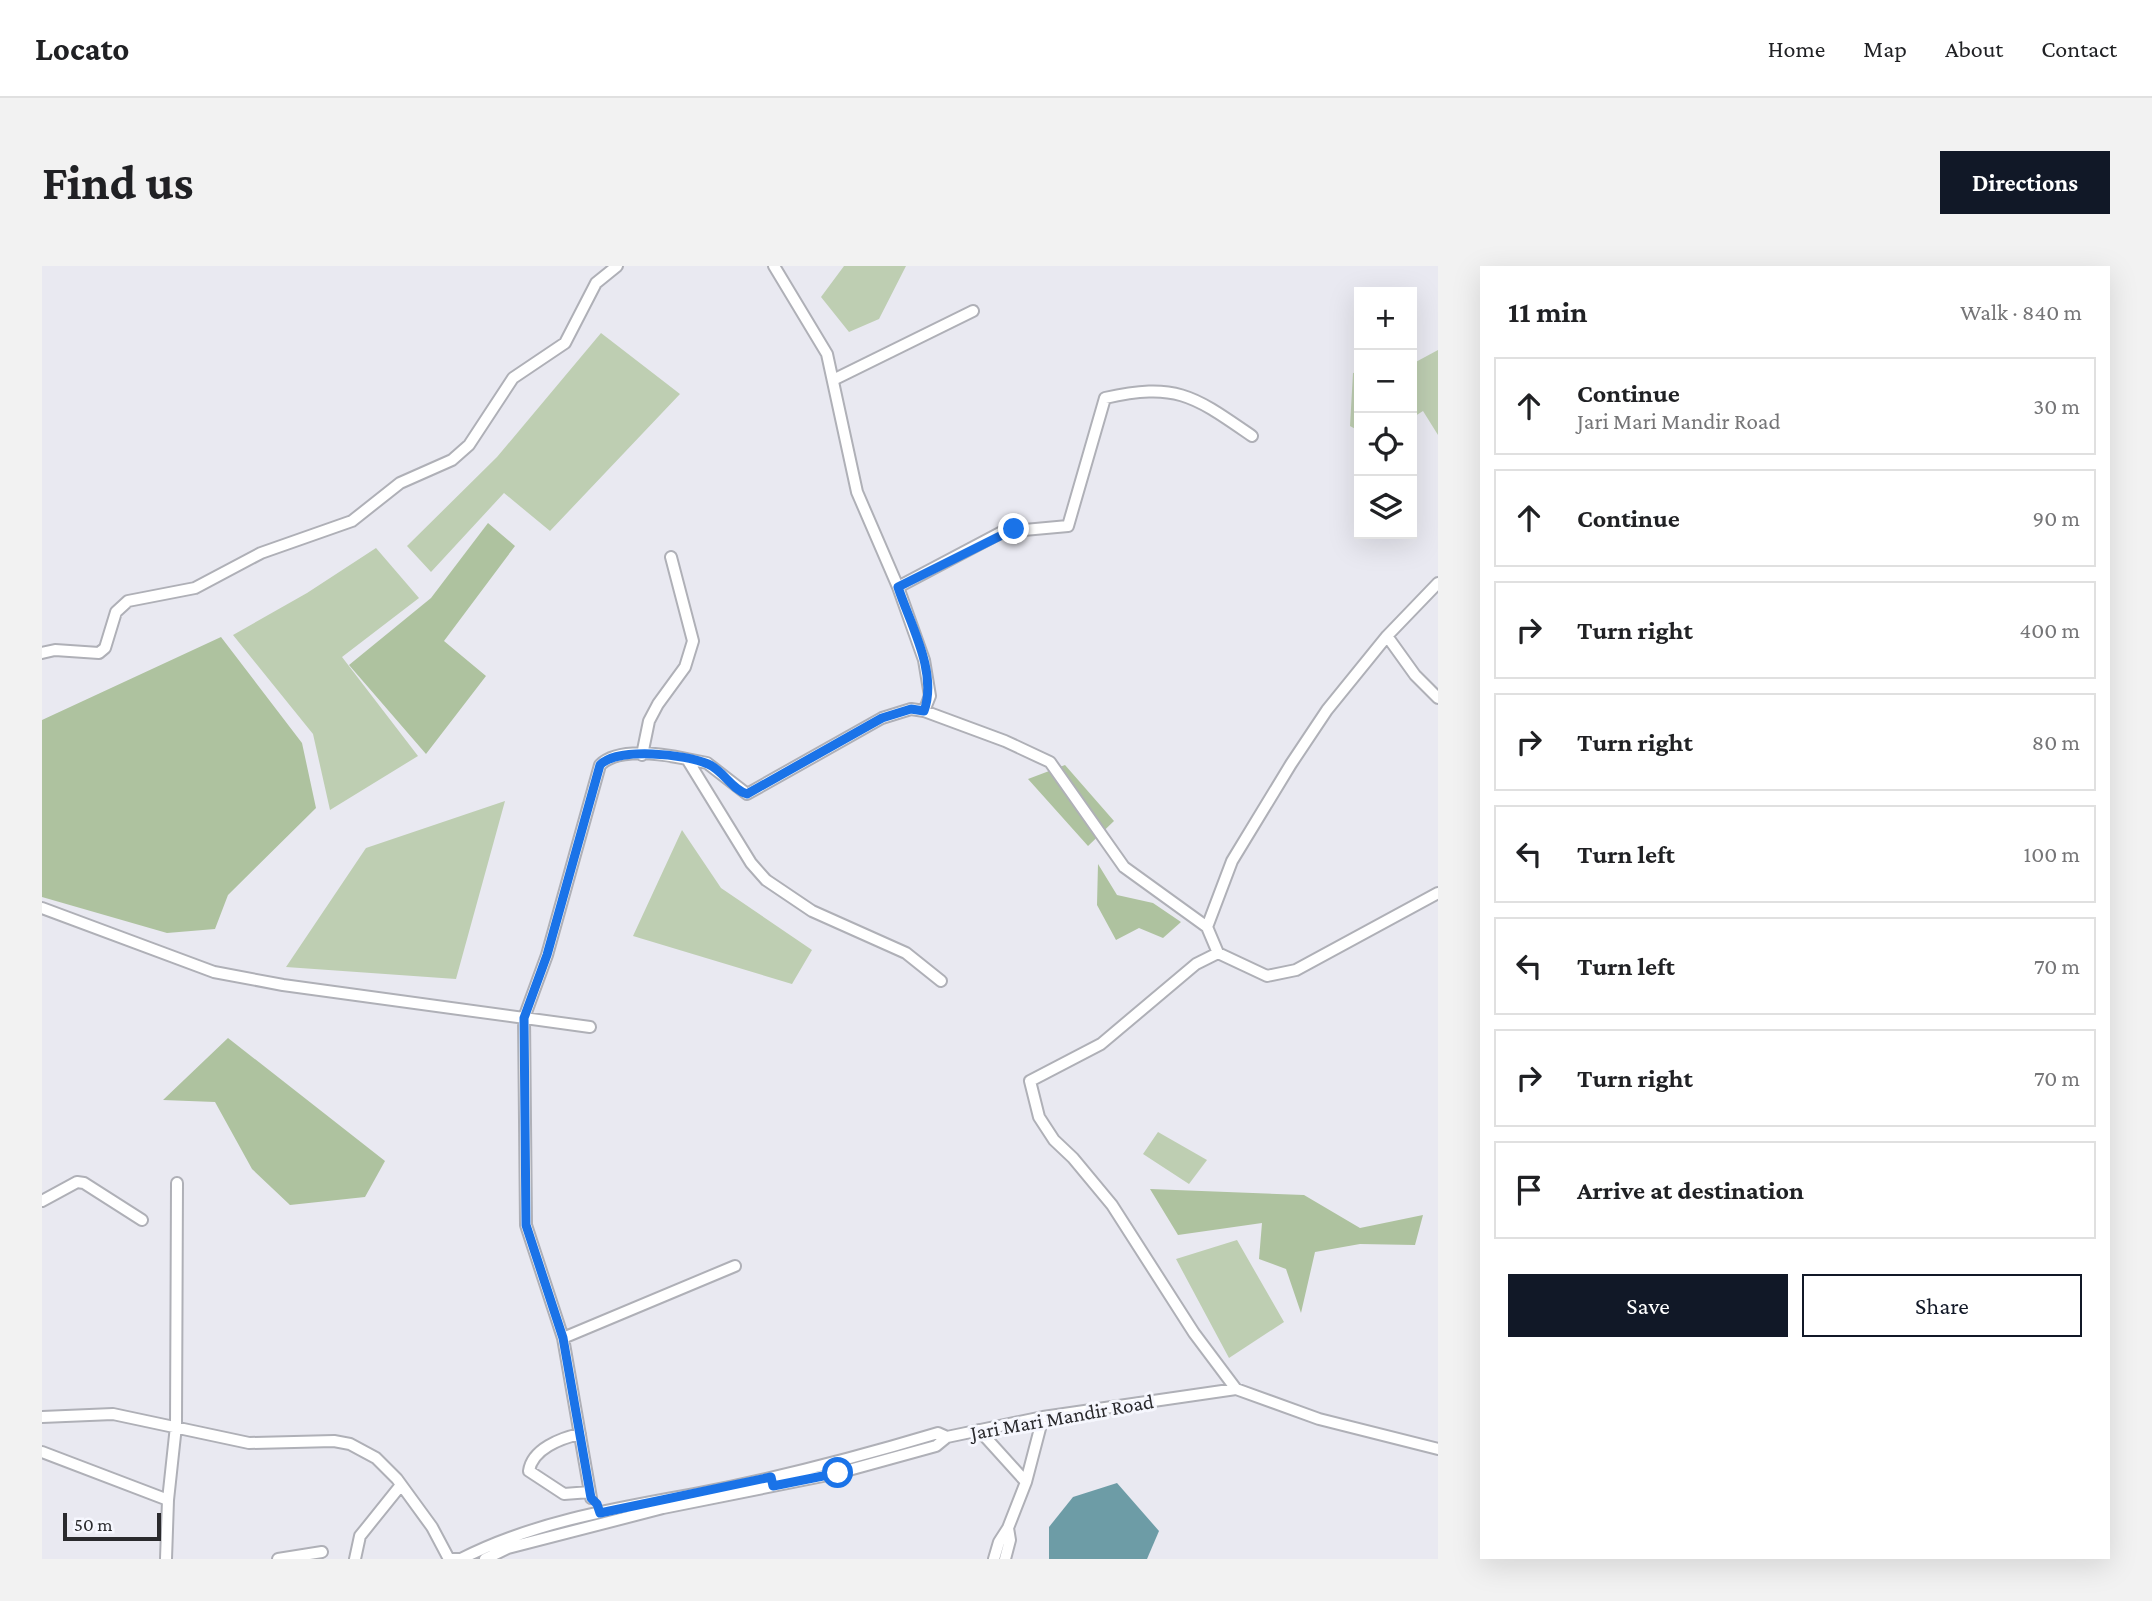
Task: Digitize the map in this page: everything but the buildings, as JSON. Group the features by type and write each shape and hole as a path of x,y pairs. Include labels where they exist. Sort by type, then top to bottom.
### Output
{"street":[{"path":"42,653 55,650 99,653 105,648 116,612 128,601 195,588 261,553 352,520 400,483 452,460 468,446 513,377 565,343 596,283 617,266"},
{"path":"775,266 827,354 835,379 837,409 857,492 898,587 924,660 930,696 924,711"},
{"path":"835,379 973,310"},
{"path":"898,587 1002,532 1068,526 1105,398 1135,390 1171,391 1191,396 1252,436"},
{"path":"642,755 649,721 685,667 693,641 671,557"},
{"path":"1208,927 1232,861 1327,710 1387,636 1438,583"},
{"path":"1387,636 1415,674 1438,698"},
{"path":"42,1417 113,1414 249,1444 334,1441 350,1444 376,1458 401,1485 432,1527 449,1559 461,1559 504,1540 588,1521 587,1506 590,1495 563,1338 526,1225 524,1018 547,955 600,765 607,758 620,754 642,755 707,763 743,793 751,793 882,718 911,709 924,711 1005,741 1050,762 1124,867 1208,927 1218,953 1267,976 1296,970 1438,893"},
{"path":"687,759 751,863 766,880 812,911 906,953 941,981"},
{"path":"42,908 214,972 283,985 590,1027"},
{"path":"1218,953 1196,964 1101,1045 1030,1081 1039,1118 1054,1140 1073,1157 1112,1205 1194,1333 1236,1389 1320,1419 1438,1449"},
{"path":"42,1201 78,1182 84,1183 142,1220"},
{"path":"166,1559 176,1426 177,1183"},
{"path":"563,1338 735,1266"},
{"name":"Jari Mari Mandir Road","path":"485,1559 508,1548 588,1521 772,1482 838,1473 936,1446 947,1437 1042,1417 1236,1389"},
{"path":"994,1559 1026,1482 1042,1417"},
{"path":"979,1430 1026,1482"},
{"path":"580,1434 563,1438 540,1453 529,1471 564,1494 590,1495 597,1504 601,1518"},
{"path":"42,1452 169,1500"},
{"path":"355,1559 360,1536 401,1485"},
{"path":"1005,1559 1010,1540 1008,1528"},
{"path":"278,1559 322,1552"}],"green space":[{"path":"844,266 906,266 879,319 849,332 821,297"},
{"path":"601,333 680,394 550,531 504,493 431,572 407,546 497,457"},
{"path":"1438,350 1438,435 1423,411 1417,415 1417,361"},
{"path":"1354,373 1354,428 1350,426"},
{"path":"488,523 515,546 444,641 486,676 426,754 349,665 431,598"},
{"path":"376,548 419,598 342,657 418,756 330,810 313,734 233,635 307,593"},
{"path":"221,637 302,743 316,808 228,895 215,929 167,933 42,897 42,720"},
{"path":"1065,765 1114,821 1088,846 1028,779"},
{"path":"505,801 456,979 286,967 366,848"},
{"path":"682,830 721,888 812,950 792,984 633,936"},
{"path":"1098,864 1117,895 1153,903 1181,922 1163,938 1139,928 1116,940 1097,905"},
{"path":"228,1038 385,1161 365,1197 290,1205 252,1169 215,1102 163,1100"},
{"path":"1158,1132 1207,1160 1189,1184 1143,1154"},
{"path":"1150,1189 1304,1195 1360,1228 1423,1215 1415,1245 1360,1244 1315,1252 1301,1313 1286,1269 1259,1259 1262,1223 1178,1235"},
{"path":"1237,1240 1284,1322 1229,1358 1176,1259"}],"water":[{"path":"1117,1483 1159,1531 1147,1559 1049,1559 1049,1527 1073,1497"}],"route":[{"path":"838,1473 773,1486 771,1477 600,1513 591,1498 563,1338 526,1225 524,1018 547,955 592,804 600,765 607,758 620,754 675,757 707,763 747,794 882,718 911,709 924,711 930,696 924,660 898,587 1002,532 1014,529"}]}
